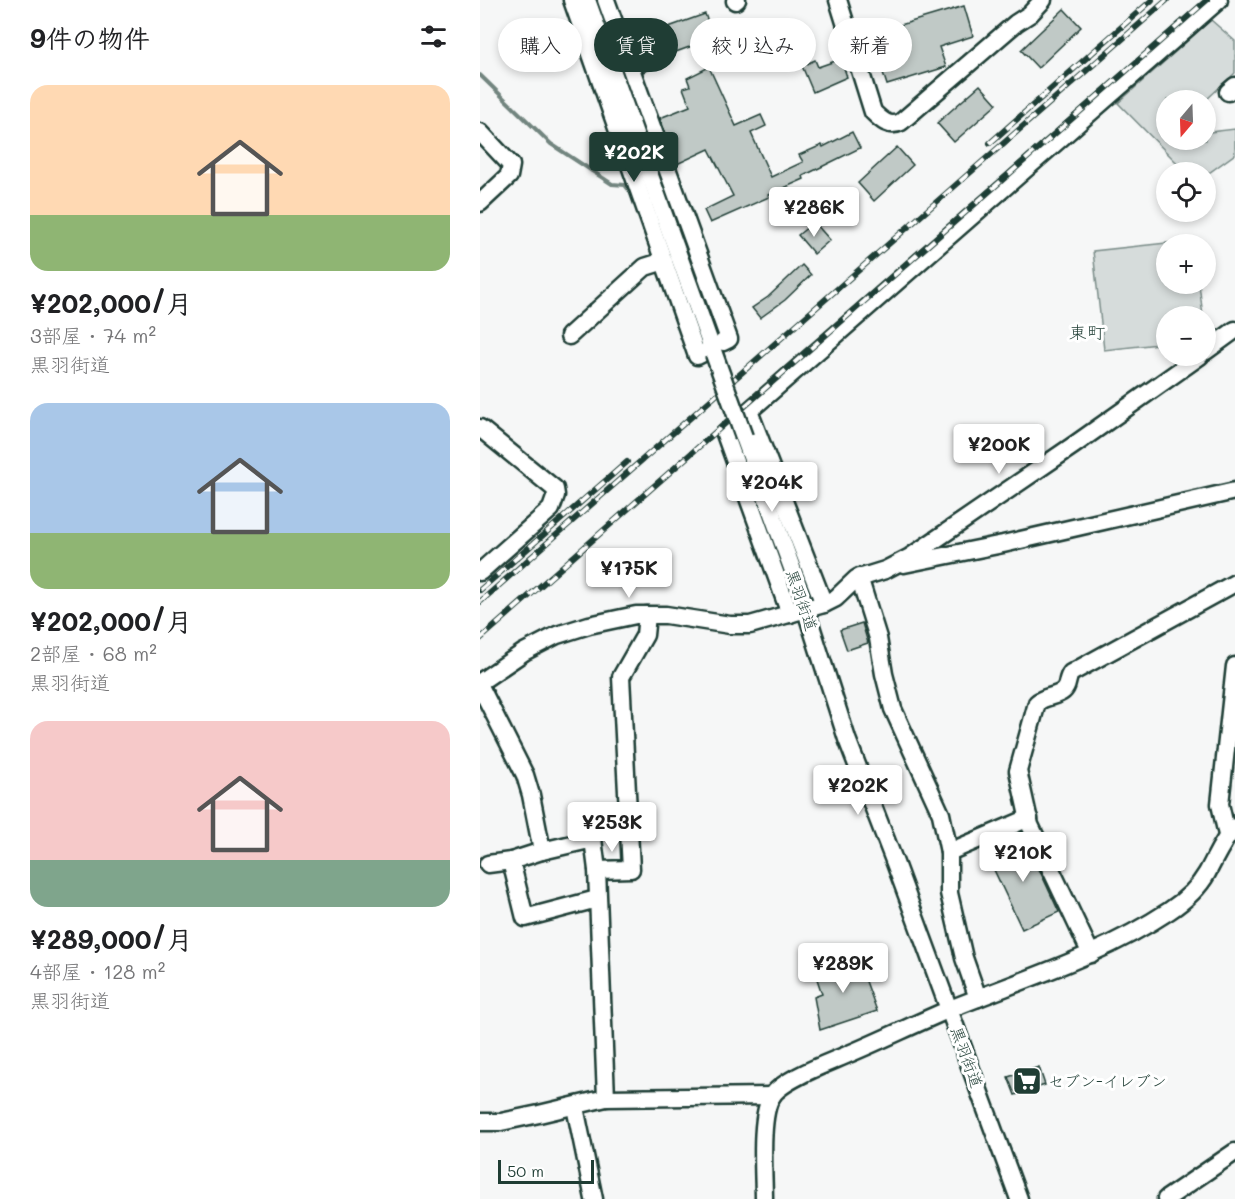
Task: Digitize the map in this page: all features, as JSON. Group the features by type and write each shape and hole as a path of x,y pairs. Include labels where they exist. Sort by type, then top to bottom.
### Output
{"street":[{"path":"573,0 697,356 729,339 606,0"},
{"name":"黒羽街道","path":"587,0 806,610 847,739 950,1009 1019,1199"},
{"path":"838,0 873,112 886,123 896,125 1030,14 1043,0"},
{"path":"790,614 725,434 1219,0"},
{"path":"480,132 511,165 511,172 480,203"},
{"path":"569,336 645,267 664,261"},
{"path":"1216,344 1235,330"},
{"path":"542,851 525,775 480,684 525,652 557,635 589,625 636,615 666,615 730,625 750,625 824,604 836,598 859,577 897,564 1074,445 1186,366"},
{"path":"749,411 824,604"},
{"path":"480,428 555,489 556,495 551,509 480,572"},
{"path":"897,564 915,563 1235,491"},
{"path":"859,577 878,638 893,709 941,814 949,852 949,893 964,958 978,998"},
{"path":"1091,954 1030,825 1018,771 1037,703 1042,698 1062,692 1066,688 1071,673 1235,583"},
{"path":"597,870 631,869 621,677 645,635 647,615"},
{"path":"764,1199 765,1122 772,1096 784,1084 950,1009 1091,954 1139,929 1192,893 1207,873 1231,831 1220,804 1235,666"},
{"path":"949,852 1029,818"},
{"path":"488,864 511,861 593,839 597,870 606,1098"},
{"path":"511,861 525,918 597,899"},
{"path":"480,1122 501,1122 575,1107 606,1098 772,1096"},
{"path":"575,1107 594,1199"},
{"path":"1166,1199 1235,1152"}],"shaded area":[{"path":"1211,20 1235,41 1235,73 1216,91 1156,90 1156,142 1118,103"},
{"path":"1235,129 1235,154 1216,168 1216,162 1176,162 1164,150 1216,150 1216,131"},
{"path":"1156,244 1156,294 1200,294 1202,306 1156,306 1156,344 1104,350 1093,251"}],"building":[{"path":"964,6 973,36 939,47 946,67 887,85 883,72 912,72 912,22"},
{"path":"1064,9 1081,27 1038,68 1021,50"},
{"path":"705,14 706,18 694,18"},
{"path":"690,19 690,47 678,51 678,24"},
{"path":"816,62 818,67 828,64 828,72 845,72 847,77 813,92 805,72 816,72"},
{"path":"699,72 711,72 736,126 761,115 766,126 751,133 771,177 803,162 799,155 822,145 823,147 852,132 860,148 803,176 804,179 768,195 769,197 710,223 704,210 733,196 709,149 677,164 660,118 690,106 683,88 690,86 687,78"},
{"path":"980,85 997,104 954,142 937,123"},
{"path":"897,147 913,165 874,201 858,183"},
{"path":"814,222 830,240 814,254 798,235"},
{"path":"802,265 811,275 785,300 760,318 752,308 768,297"},
{"path":"862,623 868,643 847,650 840,630"},
{"path":"1024,837 1059,912 1022,929 987,855"},
{"path":"857,957 877,1011 820,1030 814,997 822,994 815,973"},
{"name":"セブン-イレブン","path":"1039,1067 1045,1085 1015,1095 1008,1077"}],"waterway":[{"path":"480,75 551,144 612,184 625,185 632,194"}],"railway":[{"path":"990,143 1152,0"},
{"path":"480,602 1167,0"},
{"path":"480,639 1207,0"},
{"path":"480,590 627,462"}],"place":[{"name":"セブン-イレブン","path":"1027,1081"}],"district":[{"name":"東町","path":"1087,333"}]}
